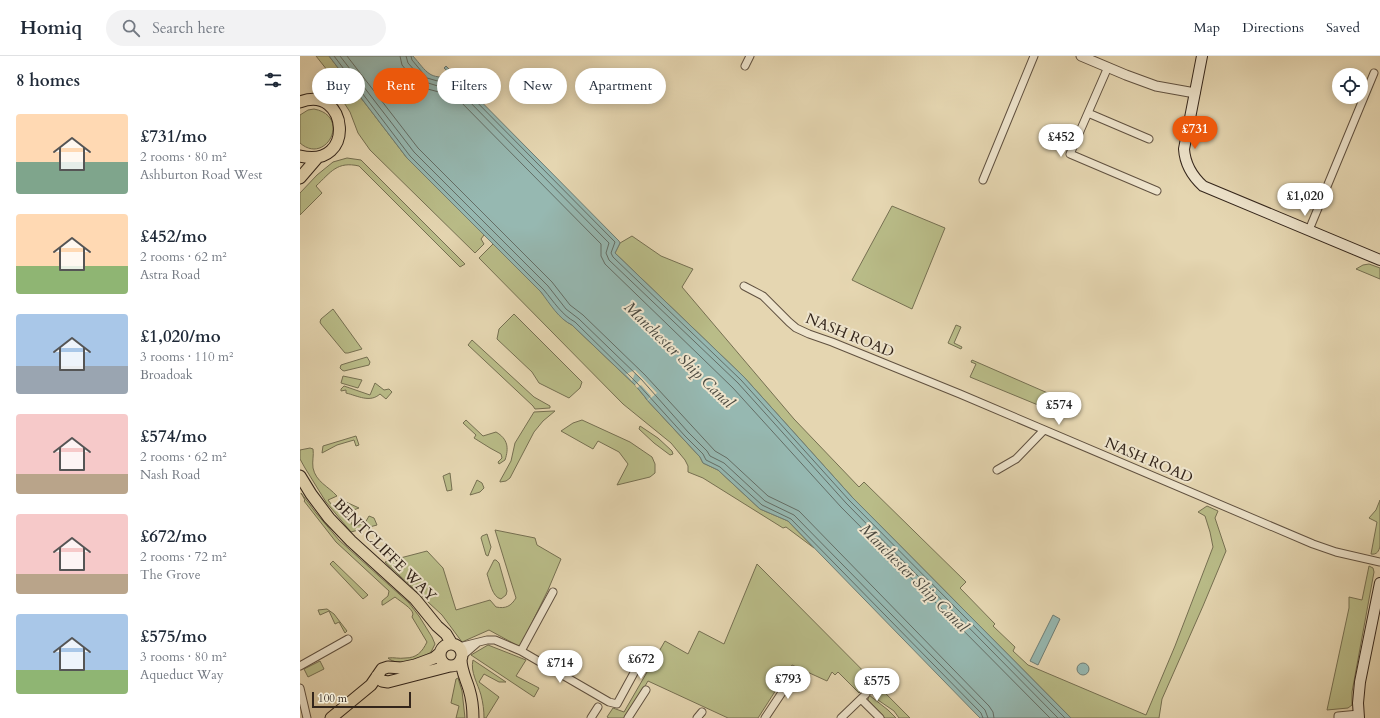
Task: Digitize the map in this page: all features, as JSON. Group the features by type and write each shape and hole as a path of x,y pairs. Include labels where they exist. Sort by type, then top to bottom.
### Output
{"main road":[{"path":"1202,56 1184,149 1188,166 1196,180 1203,186 1380,260"},
{"path":"300,156 309,158 318,157 327,153 334,146 340,131 340,123 337,116 327,104 312,100 302,100"},
{"path":"300,178 318,157"},
{"name":"BENTCLIFFE WAY","path":"300,476 329,518 351,541 411,595 437,626 446,634 458,651 462,671 472,702 473,718"},
{"path":"1359,716 1360,682 1378,602 1380,584"},
{"name":"BENTCLIFFE WAY","path":"437,626 441,643 440,651"},
{"path":"331,718 370,685 380,671 385,668 401,668 434,658 446,644 458,651 456,664 450,666 388,682 382,681 377,676"},
{"path":"440,651 440,657 443,663 450,666"}],"street":[{"path":"745,66 750,56"},
{"path":"983,180 1034,56"},
{"path":"1081,56 1156,86 1195,93"},
{"path":"1108,67 1070,154 1157,191"},
{"path":"1309,230 1374,73"},
{"path":"1088,113 1149,139"},
{"name":"NASH ROAD","path":"744,286 763,296 796,328 809,334 881,362 1319,546 1380,562"},
{"path":"997,470 1016,459 1044,430"},
{"path":"521,651 553,592"},
{"path":"300,666 348,639"},
{"path":"458,651 487,640 495,640 521,651 609,702 617,704 641,660"},
{"path":"766,718 795,673"},
{"path":"300,688 307,718"},
{"path":"628,718 646,690"},
{"path":"841,718 863,696 880,718"},
{"path":"591,718 598,707"},
{"path":"306,710 308,715 312,718"},
{"path":"697,718 702,712"},
{"path":"1336,717 1359,716"}],"green space":[{"path":"316,56 329,56 338,68 325,68"},
{"path":"365,103 407,158 484,235 481,239 484,244 475,253 370,150 358,133 350,112 345,104"},
{"path":"314,109 325,113 332,120 333,129 331,137 326,144 318,148 310,148 300,143 300,115 308,110"},
{"path":"347,158 361,160 465,264 460,267 359,166 340,166 330,172 316,186 322,193 300,215 300,193 317,175 333,162"},
{"path":"892,206 945,228 912,309 852,280"},
{"path":"632,236 661,256 693,269 682,287 794,419 859,487 864,482 966,582 960,588 995,624 993,626 1015,647 1013,651 1028,665 1146,715 1175,646 1213,547 1205,516 1198,512 1207,506 1218,511 1215,518 1226,551 1162,699 1159,718 1071,718 852,497 744,377 615,253 620,243"},
{"path":"493,244 544,295 567,322 635,385 700,457 703,463 718,470 760,509 788,521 814,548 786,527 783,528 703,478 688,472 688,466 685,460 671,443 623,404 479,258"},
{"path":"1369,264 1380,268 1380,279 1356,269 1363,265"},
{"path":"333,309 362,349 345,353 321,324 321,319"},
{"path":"514,314 582,382 580,388 569,398 539,383 532,372 497,339 499,329"},
{"path":"956,325 961,327 954,343 962,347 961,349 948,343"},
{"path":"472,340 534,397 550,406 550,408 535,409 468,345"},
{"path":"367,357 370,362 369,365 344,371 340,368 341,365"},
{"path":"972,360 1050,394 1061,397 1055,412 970,377 976,364 971,362"},
{"path":"343,376 362,380 358,388 341,383"},
{"path":"375,383 384,390 389,389 392,392 386,399 380,394 376,397 368,398 346,393 346,390 341,391 344,386 370,395"},
{"path":"555,411 543,421 534,432 510,478 506,481 500,482 511,461 515,443 534,412"},
{"path":"466,420 483,436 496,432 503,438 507,448 505,460 499,464 498,462 502,458 501,454 474,438 476,435 463,423"},
{"path":"582,420 630,442 652,457 655,464 655,473 650,477 617,485 628,464 619,452 598,441 593,449 561,431 573,423"},
{"path":"640,426 658,438 672,451 673,454 670,455 654,443 639,429"},
{"path":"356,436 359,445 356,446 354,440 337,445 322,453 323,446"},
{"path":"310,448 313,449 313,468 317,477 337,496 328,500 336,510 342,508 343,503 346,502 359,508 348,512 353,527 365,523 369,516 374,518 377,525 351,532 326,502 300,459 300,450"},
{"path":"450,473 452,490 447,491 443,476"},
{"path":"477,480 482,483 484,488 480,492 470,495"},
{"path":"301,493 339,540 409,603 432,637 435,644 431,652 422,657 403,662 392,661 388,658 409,658 416,656 427,642 412,617 412,612 395,597 382,605 382,601 388,596 389,591 336,542 304,501 305,500"},
{"path":"1380,500 1380,546 1379,550 1375,554 1371,554 1377,522 1369,518 1376,510"},
{"path":"495,530 535,538 537,545 561,559 548,590 520,647 489,630 462,642 442,615 385,562 427,551 443,568 456,610 490,600 496,607 503,608 510,605 516,598"},
{"path":"487,534 491,547 488,556 486,555 481,538"},
{"path":"494,560 499,563 507,591 506,595 501,599 498,598 493,592 487,574"},
{"path":"333,561 368,595 363,599 330,564"},
{"path":"757,564 910,718 899,718 894,711 878,700 865,687 859,693 838,672 835,675 832,672 827,681 792,665 758,718 728,718 648,681 626,718 607,717 613,708 624,712 665,641 688,654 699,631 724,644"},
{"path":"1369,566 1373,568 1374,572 1352,692 1352,705 1348,708 1327,710 1349,608 1349,597 1362,600"},
{"path":"327,609 334,614 347,631 345,633 339,622 335,624 329,611 320,615 318,610"},
{"path":"488,645 526,660 516,676 539,688 534,697 471,655"},
{"path":"473,660 506,682 499,682 484,674 479,682 499,697 486,718 484,718 482,698 473,673"},
{"path":"320,661 324,669 308,677 304,669"},
{"path":"458,678 462,691 465,718 456,718 459,706 451,703 456,679"},
{"path":"869,695 896,718 885,718 868,700"}],"water":[{"name":"Manchester Ship Canal","path":"329,56 413,56 423,68 373,68 373,104 429,104 429,74 437,77 437,104 484,104 619,241 620,243 615,253 744,377 852,497 1071,718 980,718 788,521 760,509 718,470 703,463 700,457 635,385 572,325 563,319 541,292 407,158 365,103 365,68 338,68"},
{"path":"1053,615 1060,619 1038,665 1030,661"},
{"path":"1083,663 1087,665 1089,669 1087,673 1083,675 1079,673 1077,669 1079,665"}],"pier":[{"path":"635,370 657,393 647,401 651,396 641,385 637,388 635,385 641,379 635,373 632,381 626,374"}]}
